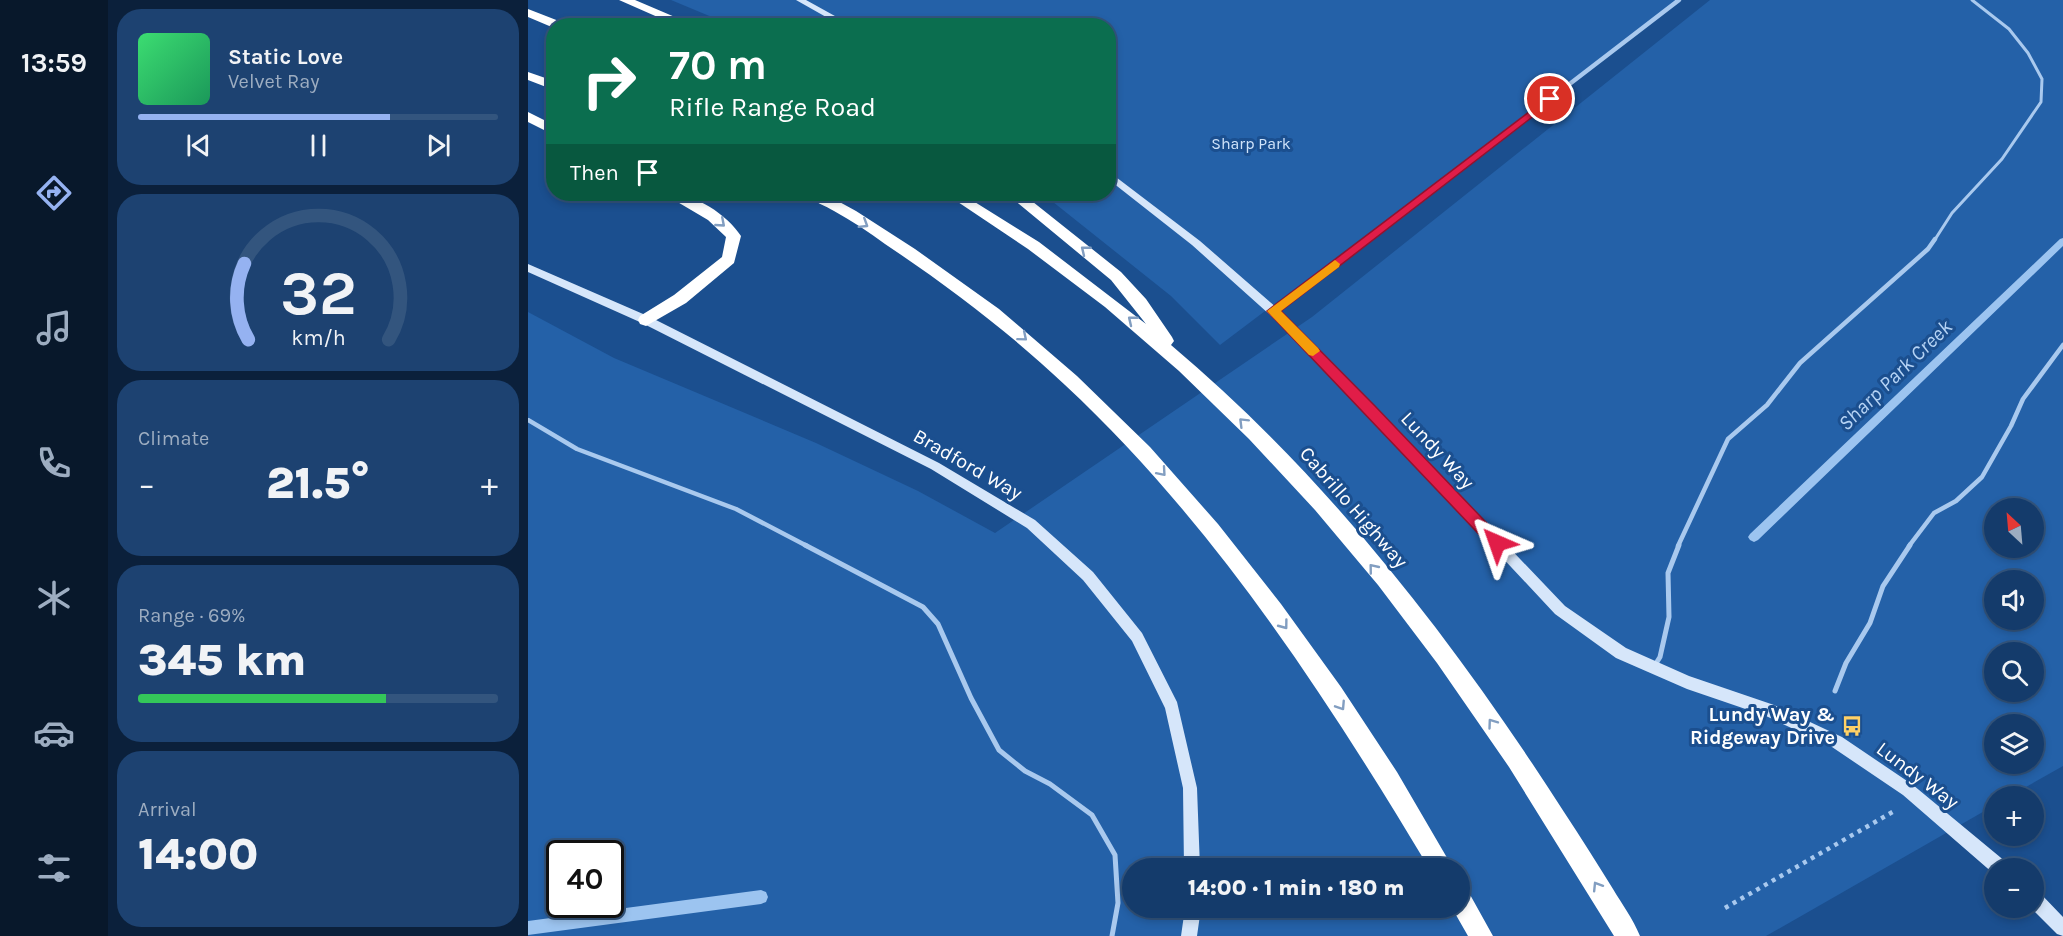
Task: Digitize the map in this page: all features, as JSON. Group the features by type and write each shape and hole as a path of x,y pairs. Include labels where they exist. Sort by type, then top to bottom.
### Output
{"highway":[{"path":"625,0 670,18"},
{"path":"528,13 546,20"},
{"path":"528,76 546,83"},
{"path":"528,116 546,126"},
{"path":"646,320 680,299 729,259 734,236 705,210 686,201"},
{"path":"825,201 959,285 1028,341 1110,416 1163,473 1232,556 1309,658 1392,784 1436,858"},
{"name":"Cabrillo Highway","path":"963,201 1054,259 1134,321 1233,411 1305,487 1440,652 1498,732 1552,813 1628,936"},
{"path":"1023,201 1116,276 1140,303 1177,358"},
{"path":"1470,917 1481,936"}],"street":[{"path":"800,0 834,18"},
{"path":"1273,311 1679,0"},
{"name":"Lundy Way","path":"1116,180 1196,243 1273,311 1371,410 1560,610 1621,653 1687,682 1769,710 1837,742 1908,790 1988,858"},
{"name":"Bradford Way","path":"528,268 646,320 818,409 935,466 1031,525 1088,576 1137,637 1172,707 1190,788 1192,858"},
{"path":"2044,907 2058,918"},
{"path":"1189,936 1192,918"}],"lane":[{"path":"1654,668 1660,657 1669,617 1668,573 1728,439 1767,405 1800,363 1928,249 1952,213 2002,159 2041,102 2042,79 2028,53 2009,29 1972,0"},
{"path":"1835,691 1846,663 1870,623 1883,586 1934,513 1956,501 1982,477 2011,426 2023,399 2063,345"},
{"path":"528,420 577,449 736,509 923,607 938,624 970,699 999,750 1025,771 1050,784 1092,815 1110,845 1115,855 1118,903 1112,936"}],"path":[{"path":"1725,908 1898,809 1908,790"}],"green space":[{"name":"Sharp Park","path":"671,0 1678,0 1220,345 1171,296 1052,201 1116,201 1116,18 714,18"},
{"path":"1710,0 2063,0 2063,766 2028,786 1984,786 1984,811 1766,936 528,936 528,312 614,358 816,443 918,491 995,533 1312,317"}],"waterway":[{"name":"Sharp Park Creek","path":"1754,537 2063,241"},
{"name":"Sharp Park Creek","path":"528,928 761,897"}],"slow traffic":[{"path":"1313,351 1273,311 1335,264"}],"place":[{"name":"Lundy Way & Ridgeway Drive","path":"1852,726"}],"route":[{"path":"1497,543 1273,311 1550,99"}]}
